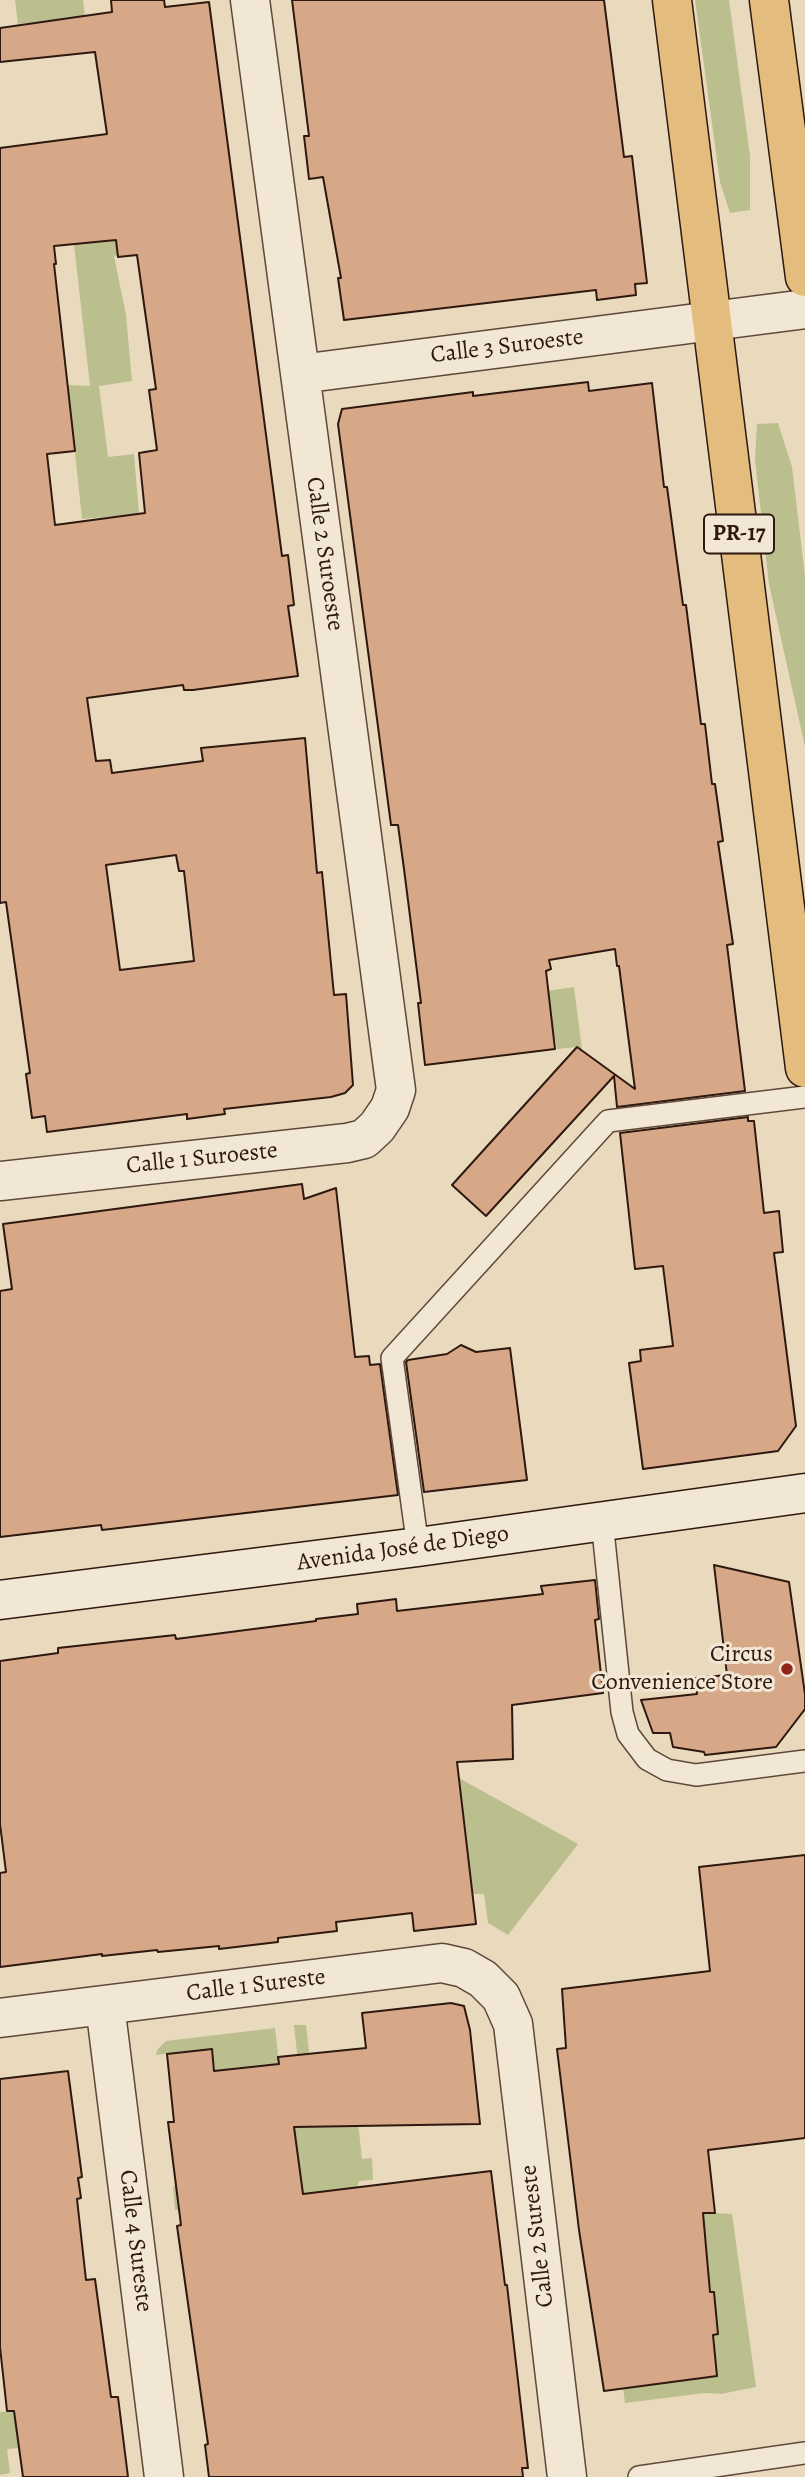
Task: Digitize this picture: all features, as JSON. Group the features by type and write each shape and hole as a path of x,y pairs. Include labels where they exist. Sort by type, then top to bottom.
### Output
{"main road":[{"name":"PR-17","path":"672,0 805,1069"},
{"path":"769,0 805,277"}],"street":[{"name":"Calle 2 Suroeste","path":"250,0 396,1090 390,1108"},
{"name":"Calle 3 Suroeste","path":"300,374 805,309"},
{"name":"Calle 1 Suroeste","path":"0,1181 347,1143 364,1139 377,1127 390,1108"},
{"name":"Avenida José de Diego","path":"0,1600 418,1548 805,1493"},
{"name":"Calle 1 Sureste","path":"0,2018 442,1963 464,1968 483,1979 501,1997"},
{"name":"Calle 2 Sureste","path":"501,1997 513,2024 568,2477"},
{"name":"Calle 4 Sureste","path":"106,2005 164,2477"}],"lane":[{"path":"418,1548 392,1358 608,1121 805,1097"},
{"path":"602,1521 622,1712 628,1734 647,1759 667,1769 696,1775 805,1761"},
{"path":"639,2477 738,2470 805,2453"}],"green space":[{"path":"15,0 83,0 85,17 18,24"},
{"path":"695,0 729,0 750,156 750,210 730,213 720,182"},
{"path":"110,197 129,253 114,256 126,315 132,381 99,386 108,457 134,454 139,514 82,519 68,385 90,386 71,218"},
{"path":"778,423 792,467 805,576 805,747 769,584 755,460 757,424"},
{"path":"574,987 582,1050 577,1047 557,1049 546,991"},
{"path":"439,1767 578,1844 508,1935 488,1923 484,1894 472,1894"},
{"path":"294,2025 306,2025 315,2106 323,2104 327,2127 358,2122 362,2159 372,2158 373,2180 359,2181 357,2189 215,2203 175,2210 173,2186 186,2185 297,2149 294,2127 301,2127 265,2089 263,2066 214,2071 211,2049 156,2055 157,2050 166,2041 275,2028 279,2064 298,2062"},
{"path":"696,2212 732,2214 756,2387 721,2394 705,2393 625,2403 623,2388 717,2376 713,2335 718,2334 714,2292 704,2293"},
{"path":"14,2411 19,2448 7,2449 10,2473 0,2475 0,2412"}],"building":[{"path":"111,0 164,0 165,7 209,2 282,556 288,555 294,605 288,606 298,676 193,690 184,690 183,685 87,698 96,761 110,760 112,773 203,761 201,748 305,738 317,873 322,872 334,995 346,994 353,1085 345,1093 331,1097 224,1109 225,1114 187,1119 187,1114 47,1132 45,1116 32,1118 26,1074 30,1073 6,902 0,903 0,148 107,134 95,52 0,62 0,28 112,12","holes":["116,240 118,257 137,255 156,389 149,390 157,450 139,453 145,513 55,525 47,454 75,451 54,246","176,855 179,871 184,871 194,961 120,970 106,865"]},
{"path":"292,0 604,0 624,157 632,156 647,283 635,284 636,295 597,300 596,290 344,320 338,278 341,278 323,177 309,179 304,136 309,136"},
{"path":"588,382 589,391 652,383 664,487 667,487 701,724 705,724 712,784 715,784 723,841 718,842 733,944 727,945 745,1091 617,1107 614,1076 486,1216 452,1185 577,1047 635,1089 619,966 615,949 549,960 551,969 546,971 555,1049 425,1065 418,1003 421,1003 404,869 398,825 391,825 338,424 342,409 473,392 473,396"},
{"path":"748,1117 748,1121 754,1121 764,1213 779,1211 783,1252 774,1253 796,1426 778,1451 643,1469 629,1363 641,1361 640,1350 673,1346 663,1266 635,1269 620,1133"},
{"path":"302,1184 304,1199 336,1188 355,1357 369,1356 370,1365 380,1364 398,1495 102,1530 101,1525 0,1537 0,1291 12,1289 3,1224"},
{"path":"461,1345 476,1352 510,1348 527,1480 424,1492 406,1362 447,1354"},
{"path":"714,1565 789,1582 805,1709 776,1747 705,1755 704,1752 673,1747 670,1733 653,1733 641,1700 697,1694 695,1678 727,1675"},
{"path":"595,1580 599,1619 595,1620 603,1693 512,1705 513,1759 457,1762 476,1924 414,1931 412,1913 336,1922 337,1931 278,1938 278,1942 219,1949 219,1946 102,1954 0,1967 0,1873 6,1872 0,1824 0,1661 58,1653 58,1648 175,1635 176,1639 316,1621 358,1614 357,1604 396,1599 397,1611 543,1594 541,1586"},
{"path":"805,1855 805,2138 708,2150 715,2213 703,2213 710,2292 714,2292 718,2334 713,2335 717,2376 604,2391 579,2230 557,2049 566,2048 562,1989 710,1971 699,1867"},
{"path":"451,2003 464,2006 470,2030 480,2124 294,2127 303,2194 491,2171 528,2468 522,2468 523,2477 209,2477 205,2445 208,2444 177,2226 181,2225 168,2122 174,2122 167,2054 212,2049 214,2071 279,2064 278,2057 366,2048 362,2013"},
{"path":"68,2071 82,2177 78,2178 81,2198 77,2199 86,2280 95,2279 111,2397 118,2397 128,2477 23,2477 14,2411 7,2411 0,2347 0,2079"}],"place":[{"name":"Circus Convenience Store","path":"787,1669"}]}
